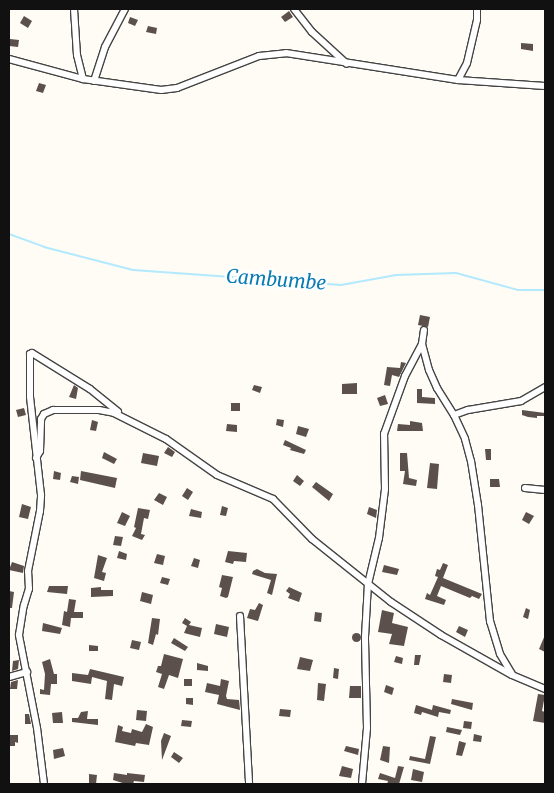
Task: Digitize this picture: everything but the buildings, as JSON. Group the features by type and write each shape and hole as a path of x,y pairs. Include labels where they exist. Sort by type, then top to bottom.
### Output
{"street":[{"path":"74,9 77,55 83,79"},
{"path":"94,81 105,47 125,9"},
{"path":"294,9 312,32 347,64"},
{"path":"458,80 467,63 477,9"},
{"path":"9,59 83,79 169,90 259,56 279,53 458,80 545,86"},
{"path":"362,784 367,728 365,637 368,584 379,538 385,489 384,434 405,376 422,344 424,330"},
{"path":"422,344 437,388 454,415 465,439 474,476 490,621 500,654 512,675"},
{"path":"44,784 37,728 19,635 24,604 29,589 28,572 40,511 41,495 30,397 31,353 90,389 123,417"},
{"path":"454,415 468,410 521,400 545,387"},
{"path":"36,458 40,451 41,419 48,412 99,410 123,417 166,439 217,475 273,499 312,539 368,584 441,635 512,675 545,689"},
{"path":"525,488 545,490"},
{"path":"240,616 248,784"},
{"path":"9,677 27,672"}],"waterway":[{"name":"Cambumbe","path":"9,234 44,247 133,270 341,285 396,275 456,273 518,290 545,290"}]}
